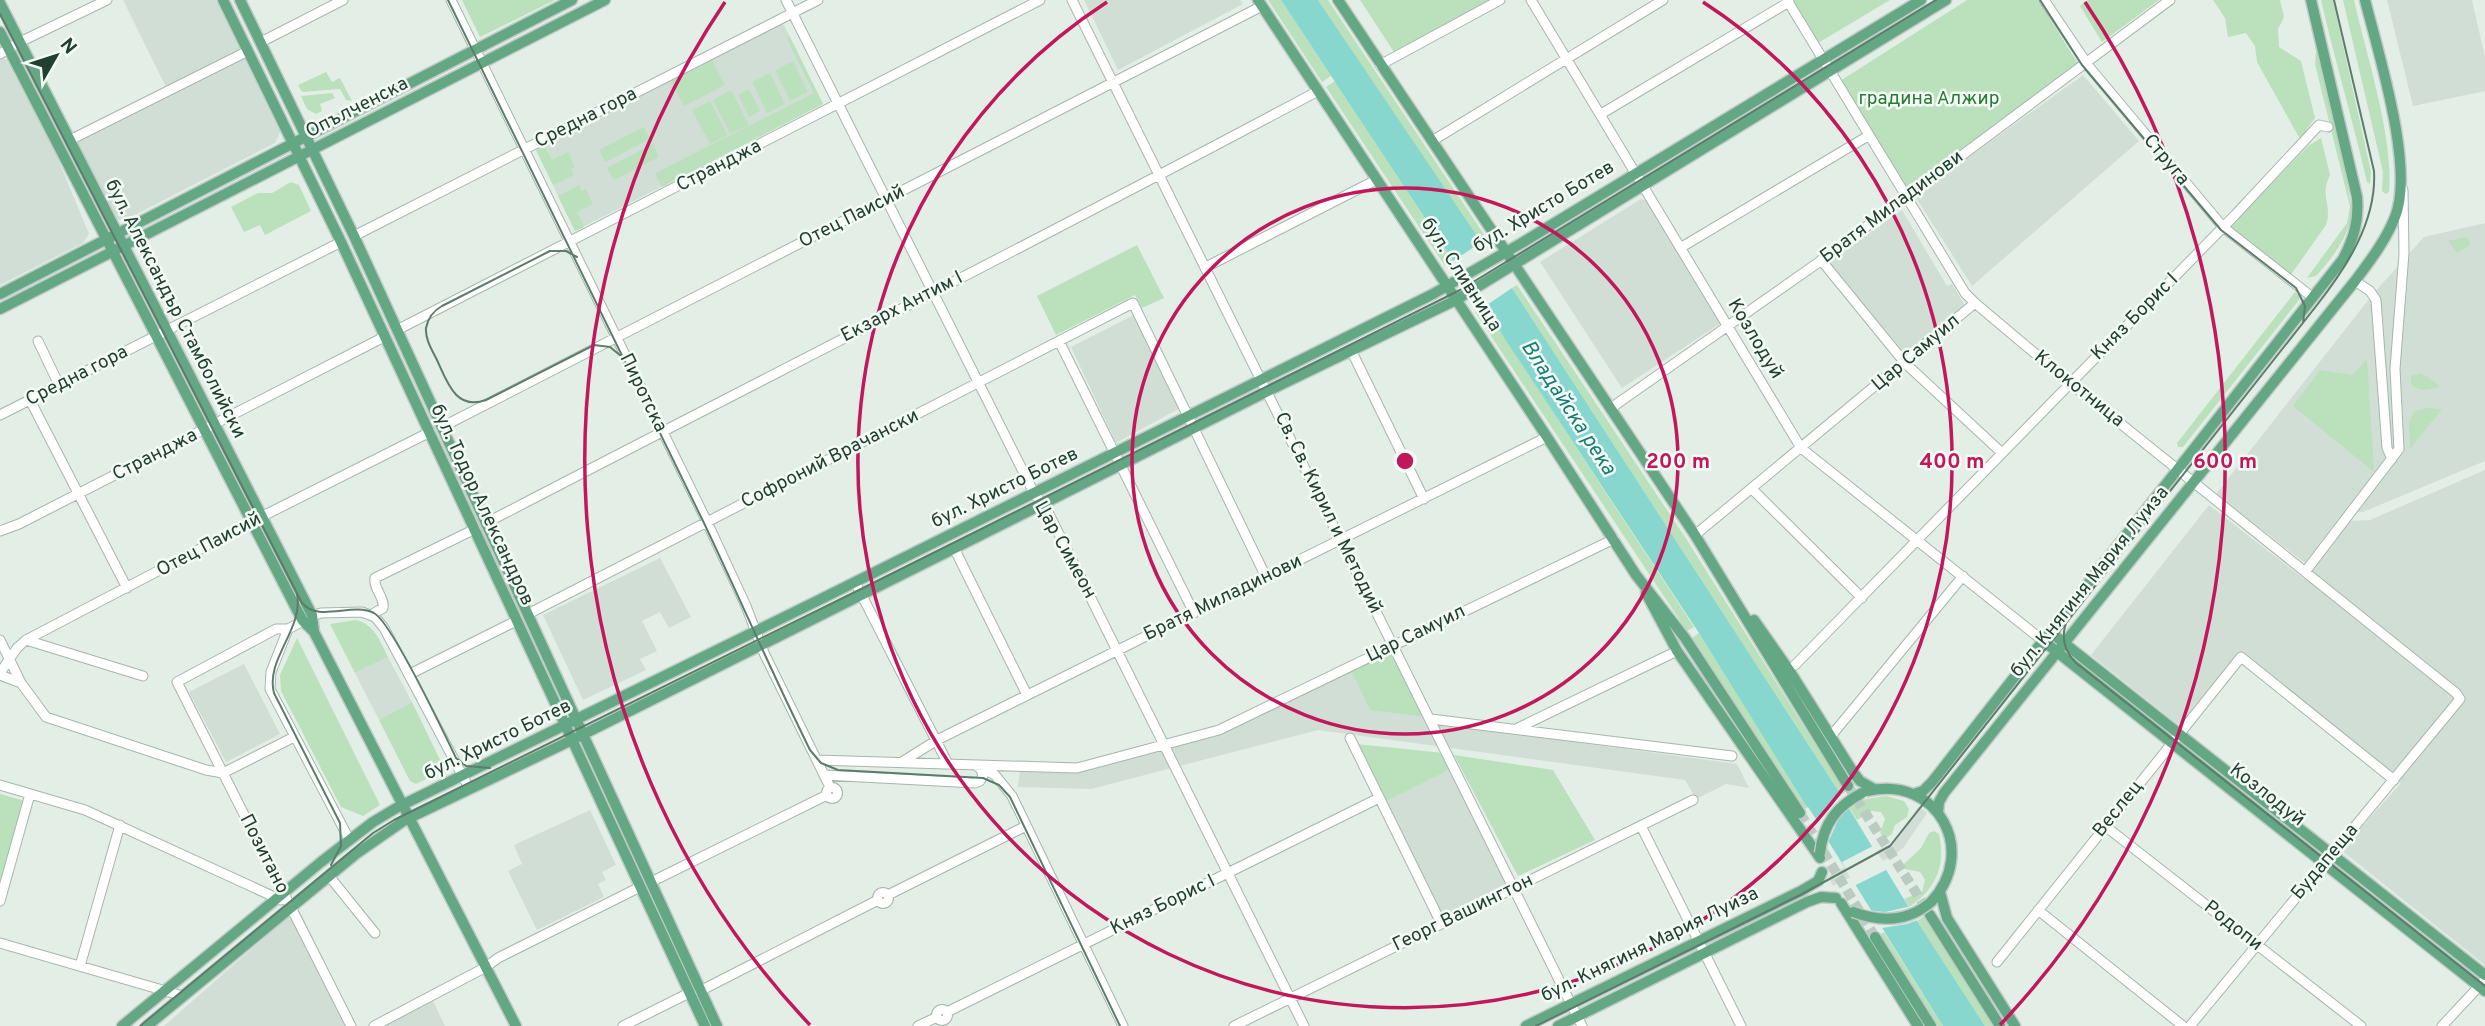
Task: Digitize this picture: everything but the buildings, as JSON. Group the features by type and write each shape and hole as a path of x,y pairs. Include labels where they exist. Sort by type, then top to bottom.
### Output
{"main road":[{"name":"бул. Тодор Александров","path":"223,0 341,242 640,887 695,992 717,1026"},
{"name":"бул. Тодор Александров","path":"240,0 354,236 652,882 695,992 705,1026"},
{"name":"Опълченска","path":"0,294 572,0"},
{"name":"Опълченска","path":"0,309 605,0"},
{"path":"1338,0 1432,141 1511,267 1790,670 1860,781 1874,789"},
{"name":"бул. Христо Ботев","path":"122,1026 349,839 403,805 565,727 1451,284 1921,0"},
{"name":"бул. Христо Ботев","path":"147,1026 328,876 409,817 572,740 1268,391 1460,298 1946,0"},
{"name":"бул. Княгиня Мария Луиза","path":"1914,794 1923,791 1931,782 2343,259 2357,227 2358,210 2346,140 2311,0"},
{"name":"бул. Княгиня Мария Луиза","path":"1938,813 1939,802 1944,793 2355,281 2379,247 2395,217 2402,183 2392,110 2365,0"},
{"name":"бул. Александър Стамболийски","path":"0,3 124,247 161,333"},
{"name":"бул. Сливница","path":"1260,3 1376,180 1451,284 1636,575 1685,638 1800,813"},
{"name":"бул. Александър Стамболийски","path":"0,32 4,52 113,252 161,333 516,1026"},
{"path":"1695,535 1848,786"},
{"path":"1636,575 1677,651 1820,856"},
{"name":"Козлодуй","path":"2046,636 2484,983"},
{"path":"1839,900 1853,912 1875,919 1898,918 1916,912 1931,902 1940,892 1950,871 1953,849 1946,826 1938,813 1914,794 1894,789 1874,789 1862,793 1835,812 1824,832 1820,856 1822,872 1839,900 1918,1026"},
{"name":"бул. Княгиня Мария Луиза","path":"1526,1026 1812,885 1818,881 1822,872"},
{"path":"1940,892 1947,918 2015,1026"},
{"name":"бул. Княгиня Мария Луиза","path":"1558,1026 1579,1021 1816,898 1839,900"},
{"path":"1930,915 2000,1026"},
{"path":"1875,937 1931,1026"}],"street":[{"path":"4,52 107,0"},
{"path":"261,42 343,0"},
{"name":"Пиротска","path":"451,0 707,522 829,791 652,882"},
{"name":"Цар Симеон","path":"786,0 1034,493 1043,504 1118,649 1304,1026"},
{"name":"Средна гора","path":"354,236 818,0"},
{"name":"Странджа","path":"397,331 1040,0"},
{"name":"Св. Св. Кирил и Методий","path":"1072,0 1579,1021"},
{"path":"1380,65 1500,0"},
{"name":"Козлодуй","path":"1531,0 1801,448 2026,627 2046,636"},
{"path":"1432,141 1663,0"},
{"name":"Струга","path":"2044,0 2084,64 2223,228 2312,297"},
{"name":"Братя Миладинови","path":"1611,408 1821,260 2169,0"},
{"path":"1601,114 1788,1"},
{"name":"Клокотница","path":"1788,1 1965,293 2070,383 2456,693 2460,699"},
{"name":"Отец Паисий","path":"442,427 1114,83 1260,3"},
{"path":"70,140 248,51"},
{"name":"Екзарх Антим I","path":"486,523 1318,91"},
{"name":"Княз Борис I","path":"1795,665 2223,228 2319,125 2328,127"},
{"path":"1680,248 1868,136"},
{"path":"1206,267 1376,180"},
{"path":"2305,572 2399,449 2395,369 2404,253 2405,203 2402,183"},
{"name":"Средна гора","path":"0,415 341,242"},
{"path":"1821,260 1905,363 2002,453"},
{"path":"2355,281 2370,291 2376,300 2387,448 2392,459"},
{"name":"Софроний Врачански","path":"528,614 1133,303 1188,416"},
{"name":"Цар Самуил","path":"1695,535 1975,303"},
{"name":"Странджа","path":"0,531 384,337"},
{"path":"38,341 59,385"},
{"path":"1059,341 1194,613"},
{"path":"1351,350 1424,499"},
{"path":"30,400 127,588"},
{"path":"1188,416 1266,577"},
{"name":"Отец Паисий","path":"0,674 17,648 26,640 430,432"},
{"name":"Братя Миладинови","path":"901,762 935,741 1118,649 1548,437"},
{"path":"1752,489 1862,598"},
{"path":"372,615 383,608 384,604 374,583 375,578 475,529"},
{"name":"Цар Самуил","path":"817,760 1077,768 1166,745 1219,730 1614,539"},
{"path":"954,548 1027,695"},
{"path":"1831,736 1963,576"},
{"path":"855,582 948,764"},
{"path":"349,839 294,737 270,685 271,672 288,629 307,618 321,613 356,612 372,615 382,624 469,788"},
{"path":"410,674 516,621"},
{"name":"Позитано","path":"288,629 276,629 177,682 281,895 291,907 351,1026"},
{"path":"0,640 21,683 46,717 206,770 223,773 294,737"},
{"path":"26,640 143,676"},
{"path":"1517,729 1677,651"},
{"name":"Веслец","path":"1997,962 2241,656 2394,780"},
{"path":"0,674 21,683"},
{"name":"Будапеща","path":"2190,1026 2460,699"},
{"path":"1430,719 1732,756"},
{"path":"1350,738 1441,923"},
{"path":"824,775 975,783 982,780 983,773 975,765"},
{"path":"975,765 990,771 1004,784 1122,1026"},
{"path":"0,785 85,810 281,895"},
{"path":"0,901 30,794"},
{"name":"Княз Борис I","path":"918,1026 937,1017 944,1019 947,1012 1379,798"},
{"name":"Георг Вашингтон","path":"1234,1026 1693,800"},
{"path":"80,966 120,825"},
{"path":"623,1026 878,900 880,893 888,895 1026,826"},
{"path":"1641,826 1741,1026"},
{"name":"Родопи","path":"2105,826 2361,1026"},
{"path":"328,876 375,933"},
{"path":"373,1026 486,967 498,958 640,887"},
{"path":"2038,909 2183,1026"},
{"path":"0,943 183,996"},
{"path":"2442,1026 2484,983"}],"shaded area":[{"path":"123,0 216,0 280,132 275,143 123,221 115,218 74,139 168,91"},
{"path":"1084,0 1240,0 1243,4 1118,70"},
{"path":"2387,0 2472,0 2485,57 2485,91 2413,106"},
{"path":"781,24 784,25 823,104 575,231 536,150"},
{"path":"0,57 7,60 55,152 89,234 83,243 0,285"},
{"path":"2083,75 2139,141 1972,286 1915,196"},
{"path":"1641,199 1647,201 1721,323 1622,388 1540,262"},
{"path":"1902,210 1947,286 1952,284 1965,306 1906,355 1829,262"},
{"path":"2485,223 2485,461 2363,512 2345,513 2305,563 2216,494 2373,294 2424,237"},
{"path":"1134,315 1182,407 1116,443 1071,347"},
{"path":"2485,470 2485,965 2341,850 2401,783 2239,652 2179,725 2091,655 2209,505 2304,579 2349,521 2370,520"},
{"path":"660,558 691,617 669,628 660,612 642,621 657,651 640,659 646,670 583,700 543,615"},
{"path":"388,657 412,702 379,720 355,673"},
{"path":"244,664 280,734 226,762 189,692"},
{"path":"1351,670 1427,717 1427,722 1737,764 1749,788 1726,784 1696,799 1685,780 1318,730 1091,789 1018,787 1020,769 1077,770 1222,733"},
{"path":"1453,768 1510,884 1443,918 1385,802"},
{"path":"1919,806 1927,813 1903,848 1833,886 1828,876 1890,844"},
{"path":"590,810 616,865 602,872 606,880 598,884 604,897 537,930 508,871 522,864 514,845"},
{"path":"298,908 356,1026 164,1026"},
{"path":"433,1001 445,1026 383,1026"}],"green space":[{"path":"462,0 555,0 480,37"},
{"path":"1268,0 1281,0 1331,76 1322,82"},
{"path":"1318,0 1328,0 1487,239 1480,243"},
{"path":"1360,0 1499,0 1396,55"},
{"path":"1792,0 1890,0 1818,43"},
{"name":"градина Алжир","path":"1967,0 2038,0 2079,65 1909,192 1840,81"},
{"path":"2088,0 2159,0 2102,42 2080,6"},
{"path":"2213,0 2280,0 2284,17 2278,29 2279,47 2301,61 2315,118 2300,139 2257,62 2255,46 2246,33 2228,37 2225,18"},
{"path":"2321,0 2333,0 2371,172 2370,184 2367,182"},
{"path":"2343,0 2354,0 2378,96 2389,170 2389,192 2386,194 2382,191 2383,172"},
{"path":"789,35 823,104 662,187 655,173 814,93 787,39"},
{"path":"2316,50 2335,115 2352,211 2348,229 2334,254 2316,276 2307,278 2347,223 2350,207 2315,64"},
{"path":"712,60 725,85 684,106 671,81"},
{"path":"793,61 808,92 790,101 775,70"},
{"path":"326,72 332,82 340,78 352,101 346,100 340,89 302,92 298,85"},
{"path":"770,73 785,104 767,113 752,82"},
{"path":"1335,81 1453,261 1445,266 1326,87"},
{"path":"749,89 760,111 749,117 738,95"},
{"path":"731,90 749,125 730,134 713,100"},
{"path":"332,93 335,98 320,104 322,111 316,114 307,109 301,96"},
{"path":"710,101 728,135 710,144 692,110"},
{"path":"644,127 650,139 605,162 599,150"},
{"path":"2321,138 2330,175 2326,190 2328,218 2326,225 2290,276 2229,228 2308,146"},
{"path":"653,144 659,157 614,180 607,168"},
{"path":"544,145 552,160 568,152 575,167 571,169 574,175 553,185 536,150"},
{"path":"291,182 299,185 311,211 265,235 260,225 244,232 231,207 258,193 272,193"},
{"path":"579,185 582,191 586,189 593,204 577,212 584,227 575,231 558,196"},
{"path":"2466,237 2470,242 2469,246 2457,253 2448,241"},
{"path":"1137,245 1164,298 1142,308 1135,295 1056,335 1037,296"},
{"path":"1517,285 1687,540 1845,792 1841,795 1512,288"},
{"path":"2295,292 2300,296 2299,300 2183,447 2178,447 2177,443"},
{"path":"1484,307 1694,627 1687,631 1475,312"},
{"path":"2367,359 2374,472 2293,406 2320,370 2352,375"},
{"path":"2422,373 2440,387 2425,390 2414,387 2411,384 2411,376"},
{"path":"2425,408 2442,409 2410,449 2409,424 2413,412"},
{"path":"356,620 372,629 388,657 355,673 330,624"},
{"path":"1699,633 1808,807 1805,810 1692,638"},
{"path":"297,638 380,805 363,816 341,807 281,691 280,675"},
{"path":"1393,650 1427,717 1370,710 1351,670"},
{"path":"412,702 442,764 437,774 416,784 410,781 379,720"},
{"path":"1357,744 1443,753 1453,768 1385,802"},
{"path":"1454,755 1553,770 1595,840 1518,876"},
{"path":"0,794 28,802 0,901"},
{"path":"1886,796 1904,801 1909,809 1907,817 1895,825 1892,834 1886,838 1880,833 1885,819 1881,812 1872,811 1857,820 1850,808 1866,799"},
{"path":"1934,831 1939,834 1941,846 1937,876 1926,892 1909,907 1904,899 1922,892 1925,880 1920,872 1905,869 1903,865 1921,848 1929,833"},
{"path":"1924,916 1993,1026 1985,1026 1917,921"},
{"path":"1884,932 1943,1026 1938,1026 1879,935"}],"water":[{"name":"Владайска река","path":"1281,0 1318,0 1512,288 1841,795 1917,921 1985,1026 1943,1026 1699,633"}],"pier":[{"path":"1483,241 1515,286 1481,309 1450,263"},
{"path":"1844,793 1853,806 1840,816 1827,845 1805,809 1808,807 1818,822 1831,803"},
{"path":"1873,846 1886,870 1854,886 1842,862"},
{"path":"1912,906 1920,919 1882,928 1884,932 1881,934 1866,910 1885,912"}],"tunnel":[{"path":"1848,786 1929,913"},
{"path":"1800,813 1875,937"}],"tram line":[{"path":"448,0 704,523 810,750 821,763 838,770 983,778 999,785 1010,797 1120,1026"},
{"path":"140,1026 373,833 394,820 1460,290 1936,0"},
{"path":"2040,0 2082,65 2221,230 2296,288 2305,306 2303,323"},
{"path":"1536,1026 1802,894 1890,846 2317,305 2358,243 2374,190 2374,171 2334,0"},
{"path":"0,14 302,603 317,611 365,610 374,613 393,636 405,657 456,758 466,766 490,768"},
{"path":"577,257 566,251 550,251 442,306 427,324 429,344 454,392 460,398 476,402 486,400 594,345 610,347 621,356"},
{"path":"297,594 295,619 275,668 274,693 340,823 341,846 331,865"},
{"path":"2066,623 2065,644 2076,663 2485,986"}]}
